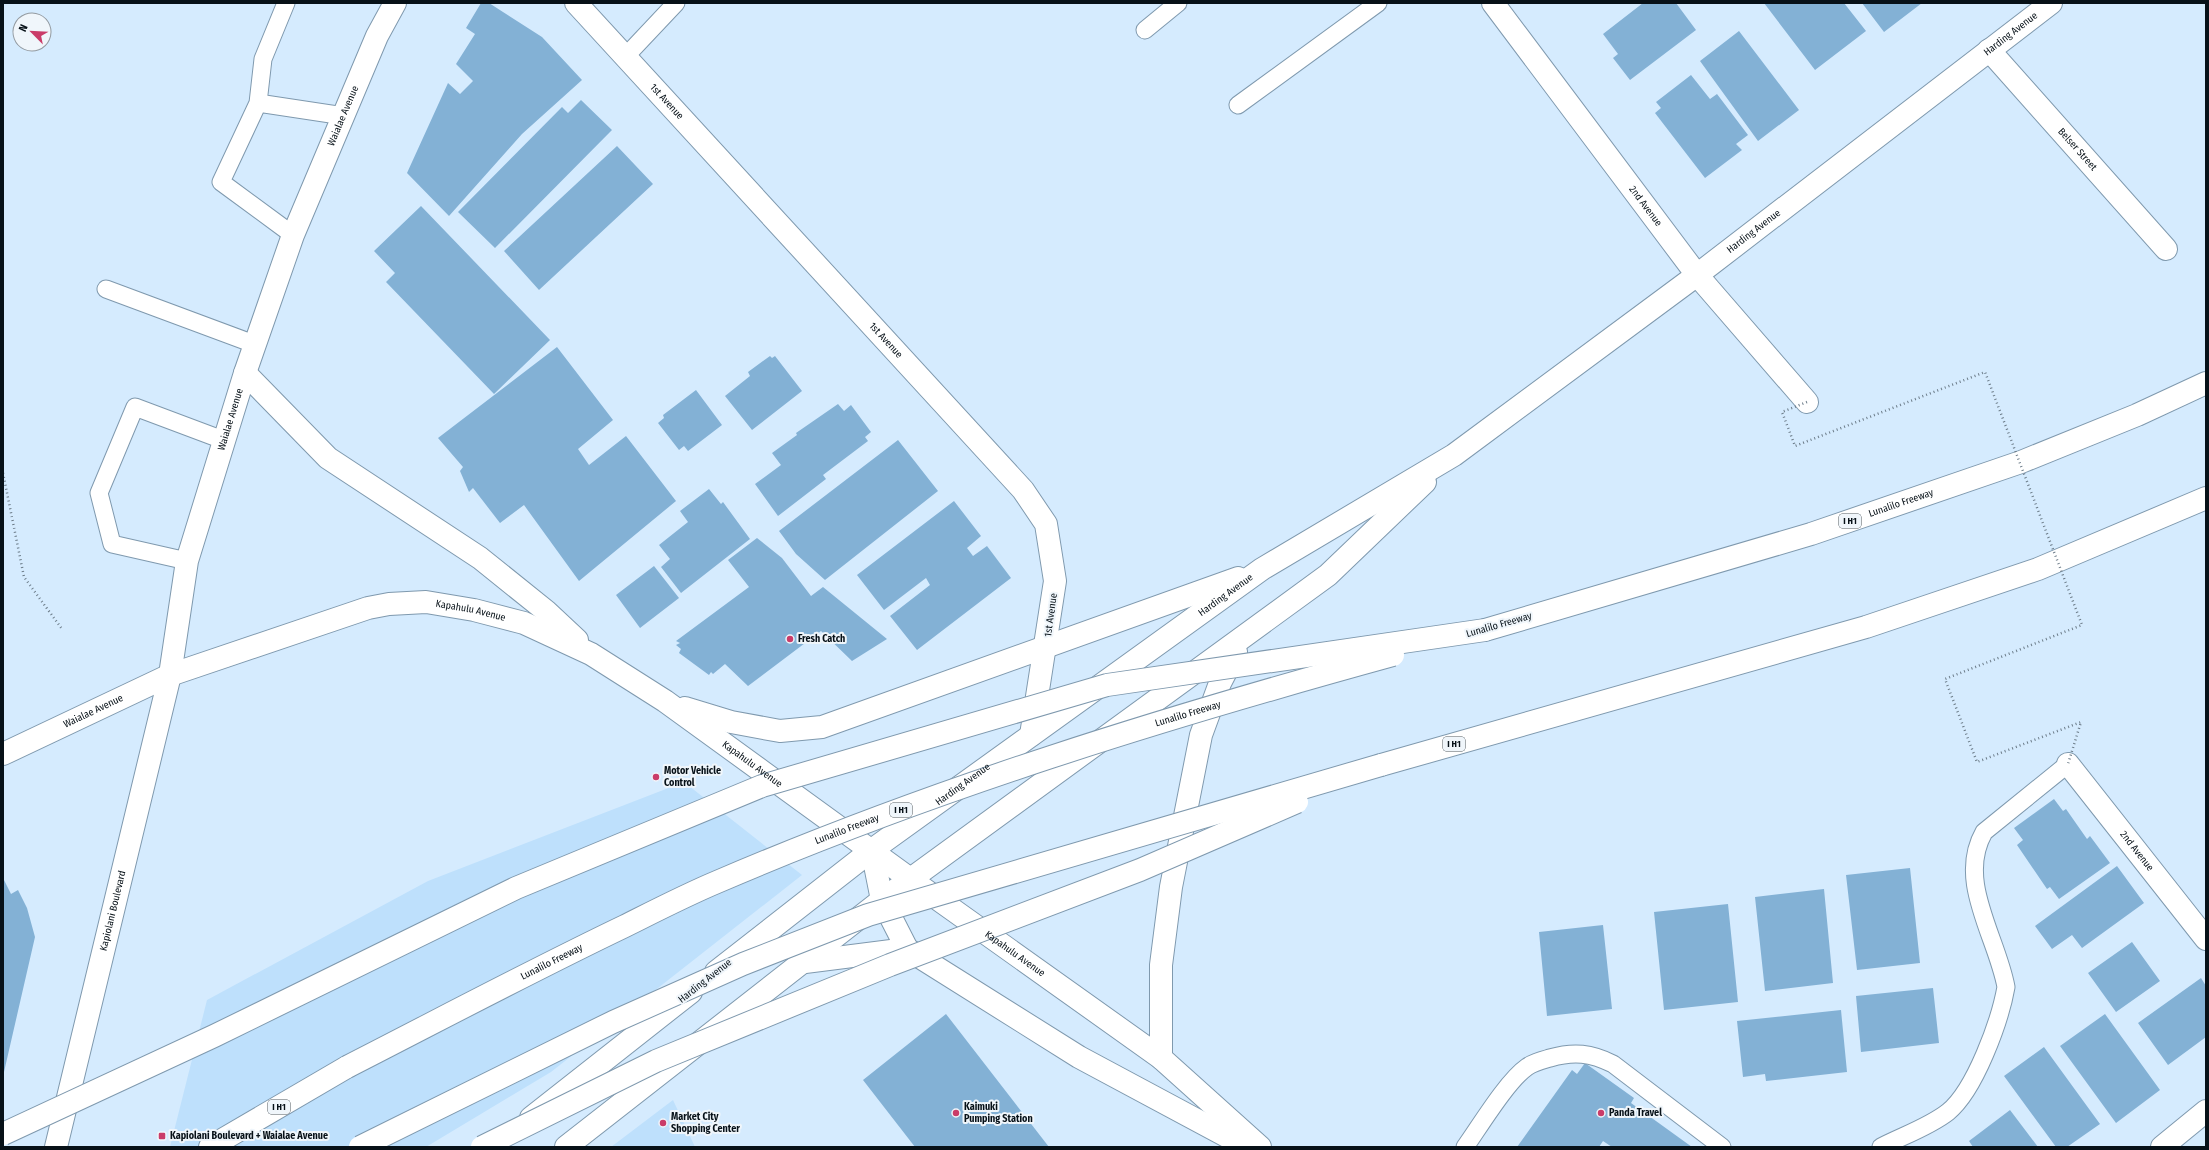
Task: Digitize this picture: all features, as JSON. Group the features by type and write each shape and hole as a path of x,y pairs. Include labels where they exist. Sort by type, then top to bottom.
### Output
{"main road":[{"name":"Waialae Avenue","path":"3,754 170,675 187,561 223,440 254,344 293,235 377,36 395,3"},
{"name":"1st Avenue","path":"576,3 1023,490 1046,524 1055,581 1031,735"},
{"name":"Harding Avenue","path":"495,1147 581,1077 872,850 1262,570 1454,455 1696,276 2051,3"},
{"name":"2nd Avenue","path":"1498,5 1696,276 1807,402"},
{"name":"Belser Street","path":"1989,50 2166,249"},
{"path":"245,373 328,458 480,558 546,611 591,654"},
{"name":"Lunalilo Freeway","path":"210,1147 347,1067 574,951 722,880 830,836 984,779 1233,699 1485,630 1811,534 2021,462 2137,415 2206,383"},
{"name":"Harding Avenue","path":"566,1147 805,962 882,900 912,880 1328,575 1454,455"},
{"name":"I H1","path":"360,1147 620,1018 743,964 868,915 1527,722 1866,627 2038,569 2206,498"},
{"path":"665,701 731,722 780,731 822,726 1046,645 1262,570"},
{"name":"Kapahulu Avenue","path":"170,675 368,608 389,604 426,602 474,610 524,623 591,654 665,701 1161,1058 1260,1147"},
{"path":"3,1134 214,1036 516,888 762,786 1107,685 1485,630"},
{"path":"1161,1058 1161,965 1174,872 1201,735 1220,683 1244,638"},
{"name":"Kapiolani Boulevard","path":"56,1147 170,675"},
{"name":"2nd Avenue","path":"2068,764 2206,939"},
{"path":"482,1147 656,1061 890,964 1140,870 1381,765"},
{"path":"872,850 882,900 907,949 1079,1058 1247,1147"},
{"path":"805,962 907,949"},
{"path":"2162,1147 2206,1112"}],"lane":[{"path":"286,3 263,59 258,103 221,182 293,235"},
{"path":"626,56 676,3"},
{"path":"1144,30 1178,3"},
{"path":"1238,105 1378,3"},
{"path":"258,103 344,116"},
{"path":"106,289 254,344"},
{"path":"187,561 112,544 99,493 135,407 223,440"},
{"path":"1881,1147 1947,1112 1960,1100 1969,1087 1981,1063 2006,987 1977,892 1973,870 1977,843 1984,832 2068,764"},
{"path":"1465,1147 1515,1078 1528,1066 1554,1057 1577,1052 1595,1055 1613,1064 1722,1147"}],"path":[{"path":"1807,402 1782,412 1795,446 1985,372 2082,625 1945,679 1977,762 2081,722 2068,764"},
{"path":"3,473 24,576 62,629"}],"shaded area":[{"path":"684,782 802,875 551,1072 426,1147 170,1147 207,1000 428,881"},
{"name":"Market City Shopping Center","path":"673,1100 695,1147 611,1147"}],"building":[{"path":"481,3 489,3 542,37 582,80 522,134 449,216 407,173 448,83 460,94 473,81 456,64 475,34 466,28"},
{"path":"1643,3 1676,3 1696,30 1630,80 1613,58 1618,54 1603,34"},
{"path":"1764,3 1844,3 1866,31 1815,70"},
{"path":"1862,3 1922,3 1884,32"},
{"path":"1739,31 1799,110 1758,141 1700,61"},
{"path":"1691,75 1710,99 1717,94 1748,135 1736,144 1742,150 1705,178 1655,113 1661,108 1656,102"},
{"path":"581,100 612,130 495,248 458,212 562,107 568,113"},
{"path":"617,146 653,184 539,290 504,251"},
{"path":"421,206 550,340 494,394 386,282 395,273 374,251"},
{"path":"557,347 613,420 578,449 589,465 626,436 676,501 579,581 524,505 500,523 473,488 469,492 460,471 463,467 438,438"},
{"path":"770,356 772,358 775,356 802,391 752,430 725,396 750,376 748,372"},
{"path":"696,390 722,425 688,451 684,446 679,450 658,423 664,418 663,415"},
{"path":"838,404 844,411 851,405 871,432 865,437 868,441 823,475 826,479 778,516 755,484 781,465 772,453 797,435 796,433"},
{"path":"898,440 938,491 825,580 796,554 779,531"},
{"path":"709,489 721,504 723,502 750,539 681,593 661,567 670,559 659,545 688,522 680,511"},
{"path":"954,501 981,536 967,548 973,556 987,546 1011,578 917,650 890,616 930,585 926,578 884,610 857,575"},
{"path":"757,538 782,558 811,596 823,587 887,639 852,661 821,631 748,686 725,664 713,674 711,672 709,675 679,653 681,649 676,645 680,643 676,641 749,587 728,560"},
{"path":"654,566 679,598 640,628 616,595"},
{"path":"2054,799 2063,811 2066,809 2087,839 2090,836 2110,863 2059,899 2050,887 2047,889 2017,845 2023,840 2014,828"},
{"path":"2117,866 2144,903 2082,948 2072,935 2052,949 2035,926"},
{"path":"1910,868 1920,963 1857,970 1846,875"},
{"path":"3,878 11,894 18,890 27,908 35,937 4,1072"},
{"path":"1824,889 1833,983 1765,991 1755,897"},
{"path":"1728,904 1738,1002 1664,1010 1654,912"},
{"path":"1603,925 1612,1009 1547,1016 1539,932"},
{"path":"2132,942 2160,981 2116,1012 2088,973"},
{"path":"2201,978 2206,986 2206,1037 2168,1065 2138,1023"},
{"path":"1933,988 1939,1043 1861,1052 1856,996"},
{"path":"1841,1010 1847,1072 1766,1081 1765,1074 1743,1077 1737,1021"},
{"name":"Kaimuki Pumping Station","path":"946,1014 1049,1147 915,1147 863,1080"},
{"path":"2105,1014 2160,1090 2116,1123 2060,1046"},
{"path":"2044,1047 2100,1124 2067,1147 2056,1147 2004,1076"},
{"path":"1585,1063 1634,1098 1631,1103 1692,1147 1612,1147 1603,1141 1599,1147 1517,1147 1572,1070 1577,1074"},
{"path":"2010,1110 2038,1147 1973,1147 1969,1141"}],"place":[{"name":"Fresh Catch","path":"790,639"},
{"name":"Motor Vehicle Control","path":"656,777"},
{"name":"Kaimuki Pumping Station","path":"956,1113"},
{"name":"Panda Travel","path":"1601,1113"},
{"name":"Market City Shopping Center","path":"663,1123"},
{"name":"Kapiolani Boulevard + Waialae Avenue","path":"162,1136"}]}
